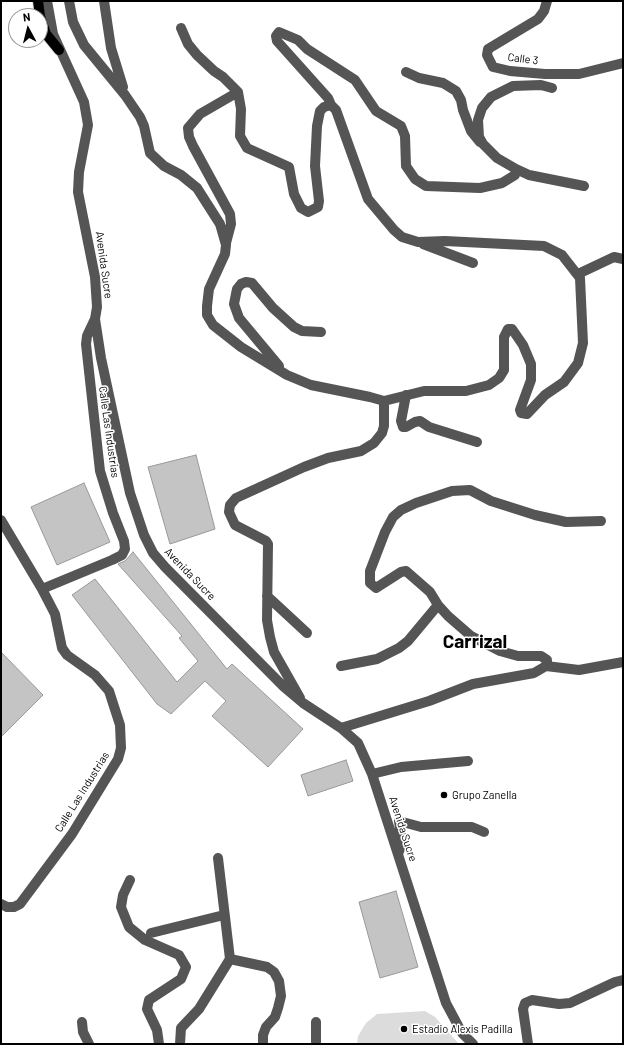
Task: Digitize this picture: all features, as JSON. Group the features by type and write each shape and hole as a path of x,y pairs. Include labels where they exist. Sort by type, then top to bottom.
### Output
{"main road":[{"path":"38,1 40,16 46,34 59,50"}],"street":[{"name":"Avenida Sucre","path":"47,1 53,34 84,102 88,125 79,172 78,192 95,277 97,307 95,319 101,358 130,493 144,534 153,553 220,623 303,703 342,728 358,743 372,774 446,1003 462,1033 473,1044"},
{"path":"69,1 73,22 84,45 125,95 144,126 150,153 164,166 181,175 197,188 220,224 226,245"},
{"path":"104,1 112,54 125,95"},
{"name":"Calle 3","path":"547,1 544,11 538,19 488,49 487,55 494,67 510,71 545,74 579,74 623,63"},
{"path":"181,28 188,44 197,55 238,92 241,109 240,128 242,141 247,148 289,167 297,202 301,208 308,212 318,207 319,201 315,166 320,111 324,107 331,105"},
{"path":"473,263 402,237 394,230 368,199 336,110 331,105 328,98 277,41 276,36 279,32 298,40 307,49 355,80 376,111 401,126 404,136 406,166 415,179 426,186 480,188 502,183 515,175 516,169"},
{"path":"406,72 419,78 443,83 456,91 461,100 471,131 497,158 529,175 584,186"},
{"path":"483,144 479,137 478,120 482,108 492,97 512,86 542,85 552,88"},
{"path":"238,92 200,114 188,128 188,137 230,214 231,224 222,263 209,290 207,315 213,325 230,339 286,375 311,385 370,397 384,402 396,400 406,395 424,391 466,391 488,385 499,378 504,370 504,337 508,329 512,330 523,345 531,364 531,380 520,410 521,413 527,414 545,395 564,382 578,363 584,343 580,278 578,274 562,255 544,246 418,242"},
{"path":"578,274 614,257 623,259"},
{"path":"286,375 238,318 234,304 237,289 241,284 246,282 252,283 273,308 294,327 302,331 321,332"},
{"name":"Calle Las Industrias","path":"42,589 112,560 122,555 125,548 124,541 113,513 100,471 86,344 86,336 95,319"},
{"path":"406,395 401,421 403,427 420,421 429,428 477,442"},
{"path":"303,703 274,652 267,620 269,572 268,544 266,541 236,525 229,512 230,505 236,498 304,467 328,458 360,451 374,443 382,433 384,426 384,402"},
{"path":"546,666 547,660 541,656 518,656 500,651 471,636 438,605 430,592 406,571 401,572 376,588 370,583 370,571 385,532 393,517 401,510 416,503 452,491 470,490 491,501 535,516 566,522 601,521"},
{"name":"Calle Las Industrias","path":"1,520 55,614 62,648 67,655 95,675 109,691 120,725 121,748 118,758 72,834 20,904 14,907 6,907 1,904"},
{"path":"267,596 307,633"},
{"path":"341,666 377,659 388,654 408,641 438,605"},
{"path":"342,728 429,701 472,684 534,672 546,666 579,670 623,662"},
{"path":"372,774 401,767 468,760"},
{"path":"398,854 402,844 399,821 421,827 472,827 484,832"},
{"path":"180,1044 181,1028 199,1009 230,959 218,858"},
{"path":"130,880 123,895 121,907 128,927 145,940 179,955 186,968 180,979 150,1000 147,1009 156,1030 159,1044"},
{"path":"151,933 224,915"},
{"path":"230,959 267,967 274,972 279,981 281,996 275,1018 266,1027 263,1035 264,1044"},
{"path":"528,1044 523,1014 525,1004 532,1000 559,1004 570,1003 614,982 623,980"},
{"path":"82,1022 83,1032 89,1044"},
{"path":"316,1022 316,1044"}],"shaded area":[{"name":"Estadio Alexis Padilla","path":"425,1011 435,1017 459,1044 357,1044 358,1036 366,1023 377,1014"}],"building":[{"path":"196,455 215,529 170,544 148,467"},
{"path":"84,483 110,542 57,565 31,507"},
{"path":"133,552 227,669 232,664 303,729 268,767 212,716 226,701 205,681 171,714 157,704 72,595 95,579 177,682 198,661 179,638 182,636 118,564 125,561"},
{"path":"1,652 43,695 1,737"},
{"path":"346,760 353,781 308,796 301,775"},
{"path":"396,891 418,967 380,978 359,902"}],"place":[{"name":"Grupo Zanella","path":"444,795"},
{"name":"Estadio Alexis Padilla","path":"404,1029"}],"district":[{"name":"Carrizal","path":"475,642"}]}
